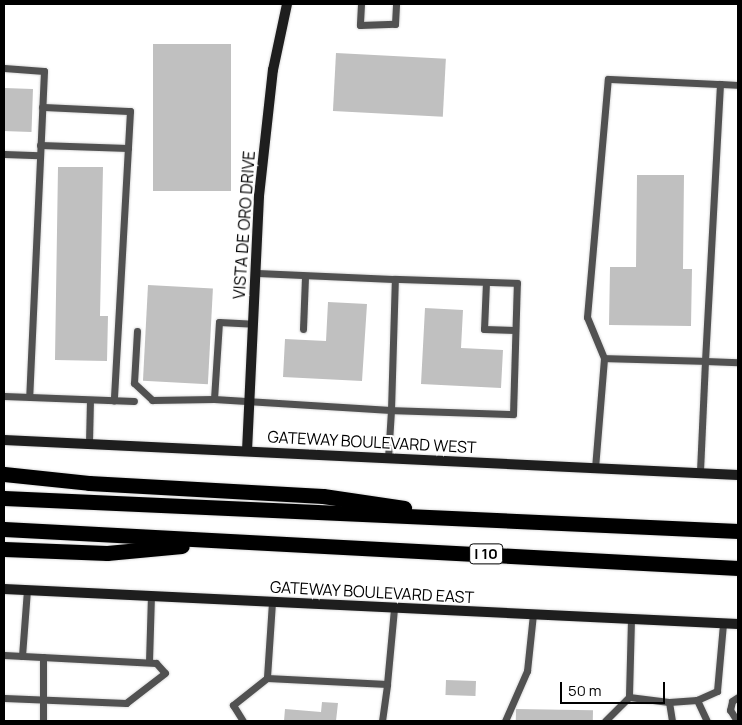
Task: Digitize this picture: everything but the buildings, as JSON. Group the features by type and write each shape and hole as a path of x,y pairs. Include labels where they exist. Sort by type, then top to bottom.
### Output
{"highway":[{"path":"4,474 89,483 323,496 457,517"},
{"name":"I 10","path":"4,498 738,531"},
{"name":"I 10","path":"4,529 738,568"},
{"path":"4,549 107,553 234,541"}],"main road":[{"name":"VISTA DE ORO DRIVE","path":"246,451 255,273 265,137 274,70 287,4"},
{"name":"GATEWAY BOULEVARD WEST","path":"4,440 738,475"},
{"name":"GATEWAY BOULEVARD EAST","path":"4,589 738,624"}],"lane":[{"path":"361,4 360,25 395,24 396,4"},
{"path":"4,68 44,72 29,397"},
{"path":"595,468 604,358 587,317 608,79 738,85"},
{"path":"700,473 720,84"},
{"path":"42,106 130,111 114,401"},
{"path":"40,145 128,148"},
{"path":"4,154 39,155"},
{"path":"137,331 134,383 152,400 214,400 249,404 513,414 517,283 255,273"},
{"path":"303,329 305,276"},
{"path":"388,458 395,279"},
{"path":"486,282 484,329 515,330"},
{"path":"214,400 219,322 253,324"},
{"path":"604,358 738,362"},
{"path":"4,396 134,401"},
{"path":"89,443 90,400"},
{"path":"22,656 27,590"},
{"path":"149,662 151,596"},
{"path":"267,678 272,602"},
{"path":"382,721 394,608"},
{"path":"505,721 527,671 533,614"},
{"path":"605,721 629,697 631,619"},
{"path":"629,697 669,702 697,700 717,691 723,624"},
{"path":"4,655 149,662 156,663 165,673 126,704 4,698"},
{"path":"43,657 44,721"},
{"path":"243,721 233,705 267,678 387,684"},
{"path":"737,721 730,710 732,701 738,697"},
{"path":"697,700 707,721"},
{"path":"669,702 672,721"}]}
